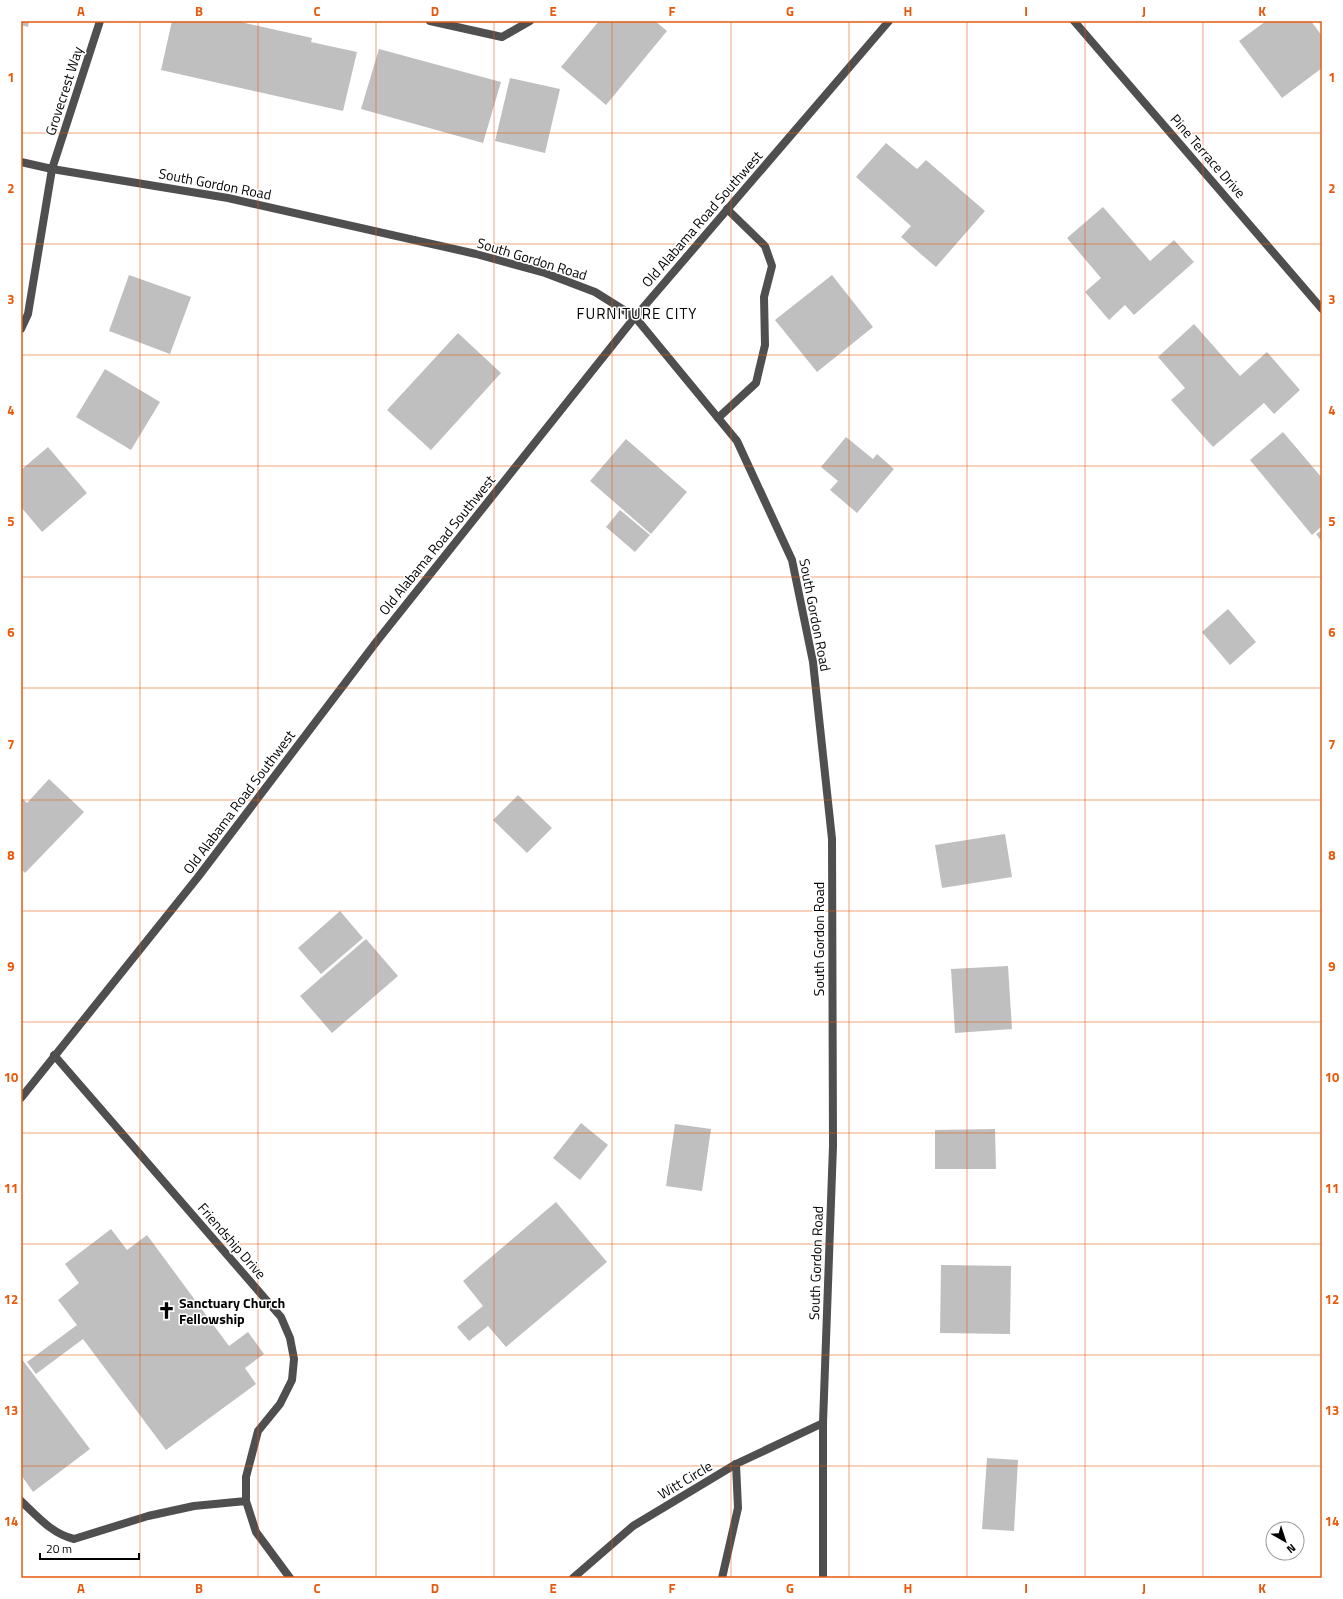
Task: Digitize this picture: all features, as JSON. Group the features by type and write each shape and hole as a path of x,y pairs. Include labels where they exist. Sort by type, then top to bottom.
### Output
{"street":[{"name":"Grovecrest Way","path":"21,328 28,314 52,169 100,21"},
{"path":"430,21 502,37 530,21"},
{"name":"Old Alabama Road Southwest","path":"21,1098 198,877 377,641 635,317 889,21"},
{"name":"Pine Terrace Drive","path":"1074,21 1322,309"},
{"name":"South Gordon Road","path":"21,162 52,169 228,198 476,254 545,273 595,292 635,317 737,441 792,560 813,662 832,839 833,1146 822,1423 823,1578"},
{"path":"718,418 756,383 765,345 764,297 772,266 766,246 727,209"},
{"name":"Friendship Drive","path":"54,1055 281,1317 290,1338 294,1359 292,1380 280,1404 258,1431 246,1476 246,1501 256,1532 290,1578"},
{"name":"Witt Circle","path":"573,1578 633,1526 736,1464 822,1423"},
{"path":"722,1578 738,1508 736,1464"},
{"path":"21,1501 63,1537 74,1540 155,1515 194,1506 246,1501"}],"building":[{"path":"21,21 29,21 28,27 21,25"},
{"path":"172,21 236,21 312,38 311,42 357,52 343,111 161,70"},
{"path":"599,21 655,21 667,31 606,105 561,67"},
{"path":"1266,21 1311,21 1322,36 1322,68 1282,98 1239,41"},
{"path":"379,49 501,82 483,143 361,109"},
{"path":"510,78 560,89 545,153 495,141"},
{"path":"886,143 917,169 926,160 985,211 936,267 901,237 911,226 856,177"},
{"path":"1103,207 1150,261 1174,240 1194,262 1134,315 1125,305 1109,320 1085,292 1101,278 1067,238"},
{"path":"129,275 191,297 170,354 109,331"},
{"path":"832,275 873,327 817,372 775,320"},
{"path":"1194,324 1240,376 1267,352 1300,390 1274,414 1264,403 1213,447 1171,400 1185,388 1158,357"},
{"path":"458,333 501,373 431,450 387,410"},
{"path":"105,369 160,402 131,450 76,417"},
{"path":"1283,432 1322,478 1322,526 1312,535 1250,460"},
{"path":"846,437 873,459 877,454 894,469 857,513 830,490 838,481 821,467"},
{"path":"626,439 687,492 651,534 590,481"},
{"path":"48,447 87,493 42,532 21,507 21,470"},
{"path":"620,510 650,535 635,552 606,527"},
{"path":"1322,530 1322,542 1316,534"},
{"path":"1228,609 1256,642 1230,665 1202,632"},
{"path":"49,779 84,812 25,873 21,869 21,797 27,803"},
{"path":"518,795 552,828 527,853 493,820"},
{"path":"1005,834 1012,877 942,888 935,845"},
{"path":"340,911 363,938 321,974 298,948"},
{"path":"366,939 398,976 332,1033 300,996"},
{"path":"1008,966 1012,1029 955,1033 951,969"},
{"path":"581,1123 608,1145 580,1180 553,1158"},
{"path":"675,1124 711,1129 702,1191 666,1186"},
{"path":"995,1129 996,1169 935,1169 935,1130"},
{"path":"556,1202 607,1262 506,1347 488,1326 469,1341 457,1327 483,1306 463,1281"},
{"path":"111,1229 127,1250 147,1235 229,1346 248,1332 264,1354 245,1368 256,1384 166,1450 83,1339 36,1374 27,1362 77,1325 58,1300 79,1283 65,1264"},
{"path":"941,1265 1011,1266 1010,1334 940,1333"},
{"path":"21,1358 90,1449 33,1492 21,1475"},
{"path":"987,1458 1018,1460 1014,1531 982,1529"}],"place":[{"name":"Sanctuary Church Fellowship","path":"166,1311"}],"district":[{"name":"FURNITURE CITY","path":"637,314"}]}
